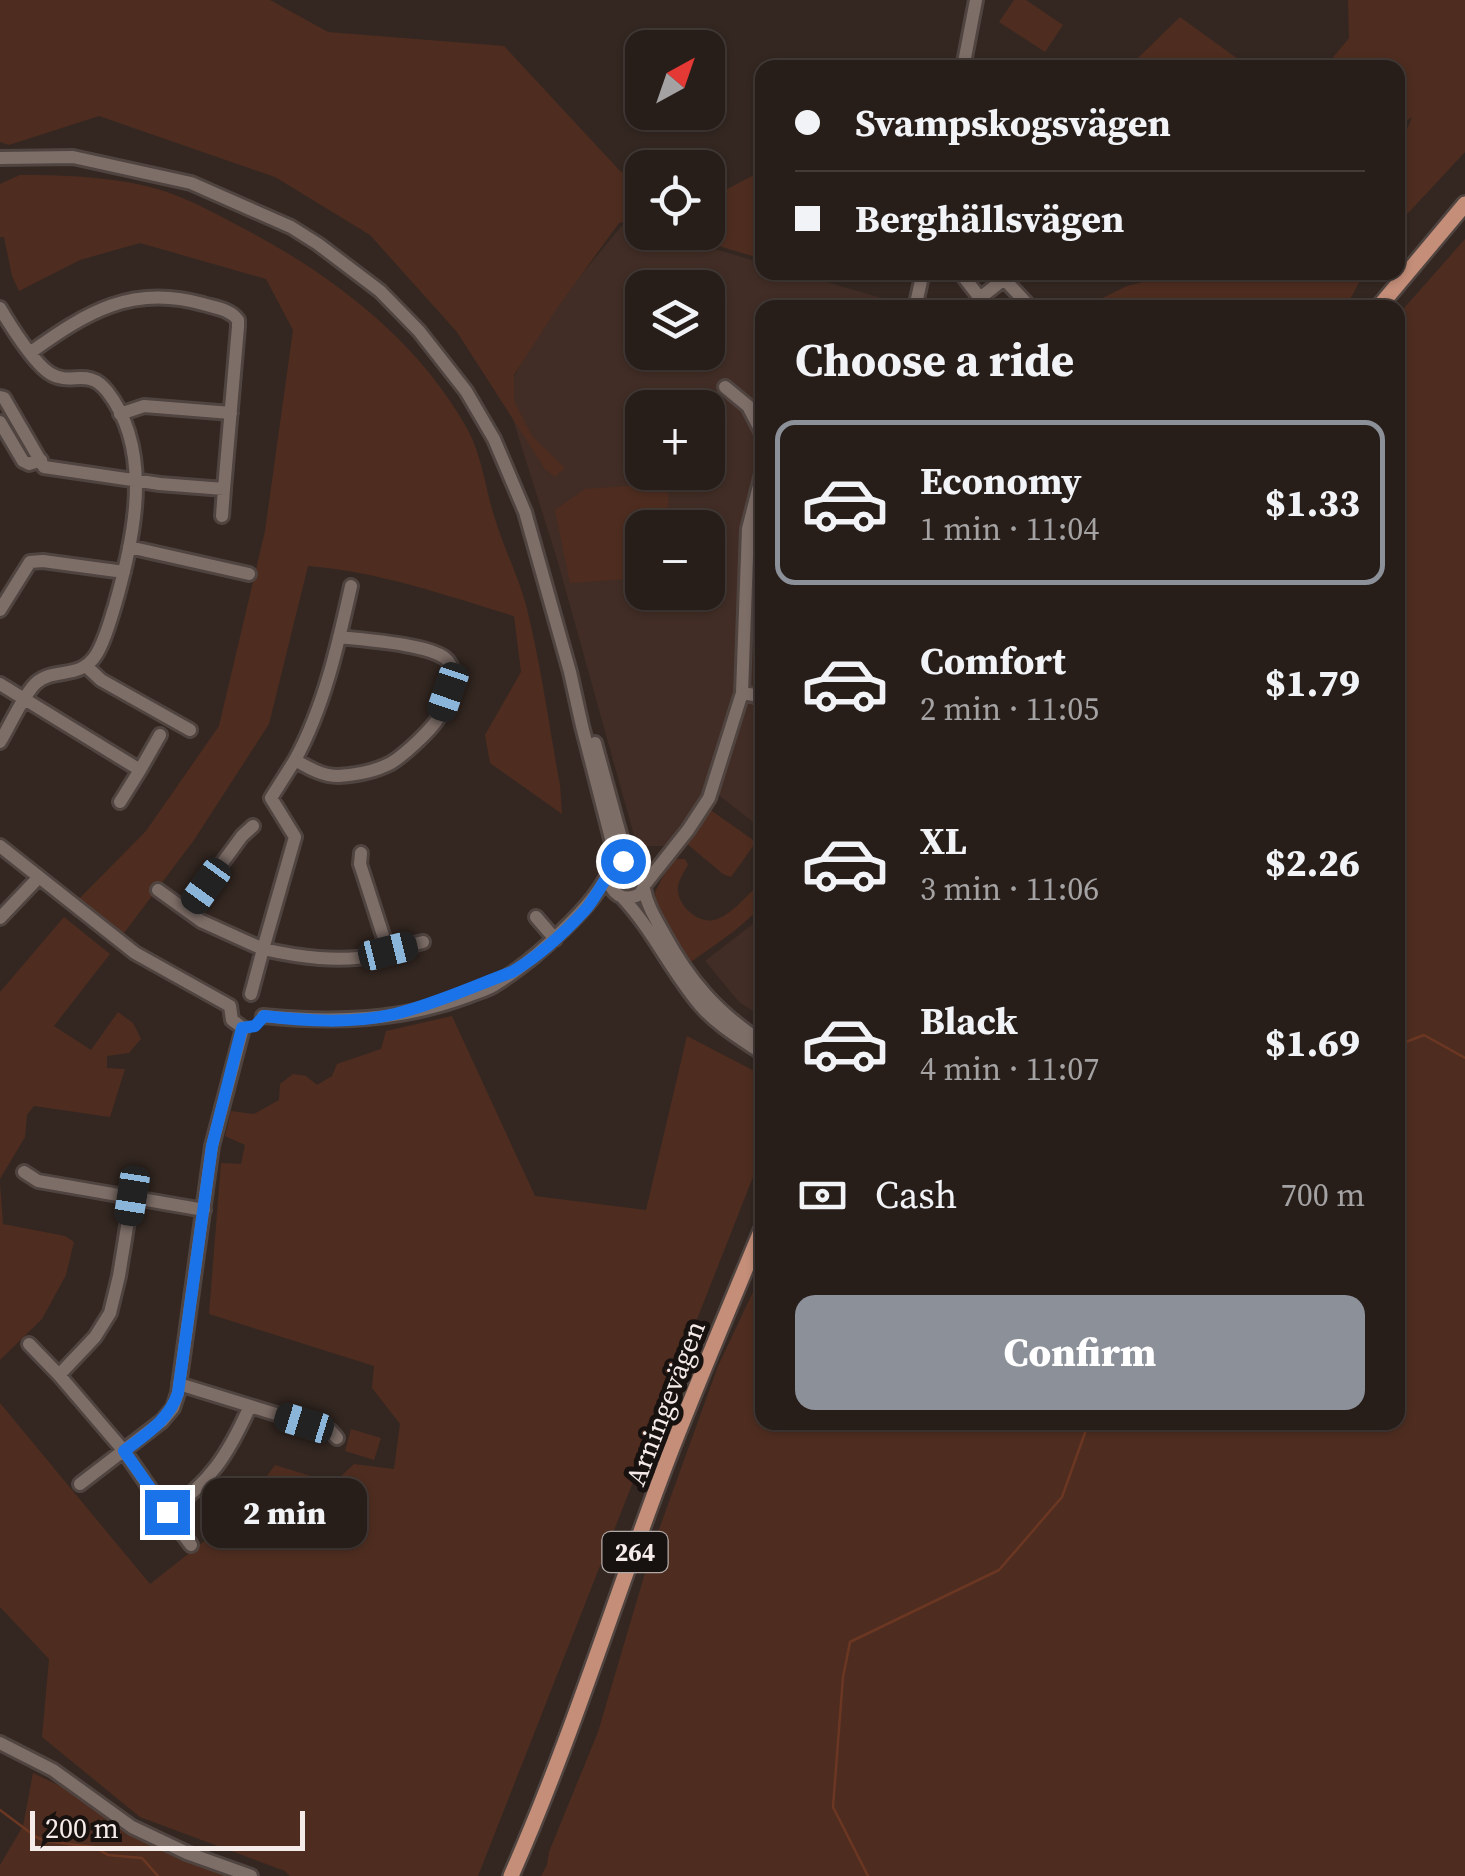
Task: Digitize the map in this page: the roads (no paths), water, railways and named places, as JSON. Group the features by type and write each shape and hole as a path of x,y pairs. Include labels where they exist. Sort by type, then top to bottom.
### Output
{"main road":[{"path":"1405,276 1465,204"},
{"path":"1385,300 1401,280"},
{"name":"Arningevägen","path":"511,1876 547,1792 672,1449 755,1246"}],"street":[{"path":"964,60 976,0"},
{"path":"0,161 73,157 191,183 291,227 380,291 443,360 494,438 525,512 616,858 609,884 670,955 704,1009 755,1048"},
{"path":"967,280 983,300"},
{"path":"987,300 1003,280"},
{"path":"1005,280 1024,300"},
{"path":"31,352 100,308 134,298 185,299 232,312 238,327 222,516"},
{"path":"0,308 51,374 60,378 85,376 105,389 120,414 133,453 136,481 124,572 97,654 78,671 36,684 0,742"},
{"path":"725,387 748,406 755,420"},
{"path":"0,397 44,467 224,489"},
{"path":"120,414 144,406 231,413"},
{"path":"0,422 24,461 29,464 40,460"},
{"path":"585,909 619,896 634,898 709,798 742,693 748,529 755,502"},
{"path":"129,547 249,574"},
{"path":"0,610 30,562 124,572"},
{"path":"251,994 294,837 272,798 310,732 340,637 351,586"},
{"path":"295,760 318,773 336,776 372,770 392,762 440,717 453,671 448,660 430,650 340,637"},
{"path":"86,666 101,680 190,730"},
{"path":"570,672 590,723 621,838 632,861 644,871 647,903 670,955"},
{"path":"0,684 140,770"},
{"path":"742,693 755,696"},
{"path":"120,802 160,736"},
{"path":"187,911 253,826"},
{"path":"0,846 135,954 230,1006"},
{"path":"361,852 360,864 388,951"},
{"path":"264,1016 318,1021 420,1012 494,986 530,962 585,909 616,864 665,857"},
{"path":"2,913 39,877"},
{"path":"158,890 202,921 263,949 298,956 374,956 423,942"},
{"path":"536,917 554,939"},
{"path":"690,985 755,1037"},
{"path":"251,994 263,1003 264,1016 255,1026 242,1028 232,1020 230,1006 238,995 251,994"},
{"path":"80,1484 162,1421 173,1408 216,1124 242,1028"},
{"path":"24,1172 38,1181 204,1210"},
{"path":"60,1375 94,1338 110,1313 132,1196"},
{"path":"30,1344 124,1451 191,1545"},
{"path":"179,1384 332,1431 337,1438"},
{"path":"167,1512 199,1488 224,1458 250,1406"},
{"path":"0,1743 54,1770 132,1828 252,1876"}],"waterway":[{"path":"1405,1042 1424,1035 1465,1058"},
{"path":"868,1876 833,1807 843,1677 850,1642 999,1570 1062,1497 1086,1430"},
{"path":"0,1810 45,1841 142,1858 158,1876"}]}
